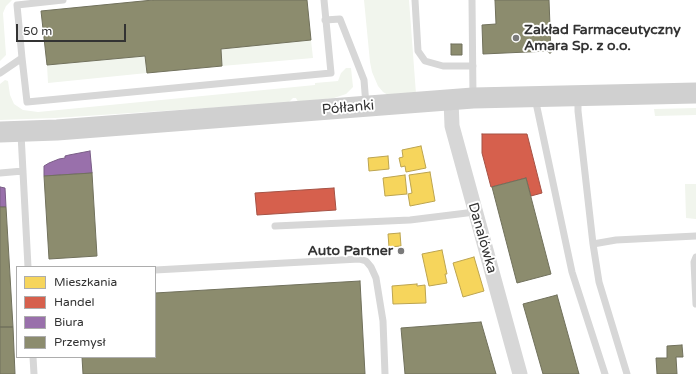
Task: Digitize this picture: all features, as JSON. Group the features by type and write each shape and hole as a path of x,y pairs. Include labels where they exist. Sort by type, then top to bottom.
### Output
{"street":[{"name":"Półłanki","path":"0,132 64,130 473,98 696,93"},
{"name":"Danalówka","path":"451,100 452,126 520,374"}],"lane":[{"path":"63,0 17,4 27,102 331,72 324,0"},
{"path":"415,0 418,51 425,62 443,66 473,66"},
{"path":"472,0 473,98"},
{"path":"326,20 340,18 364,80 366,106"},
{"path":"0,73 22,58"},
{"path":"578,95 578,111 593,244 599,282 627,374"},
{"path":"534,96 572,272 605,374"},
{"path":"21,132 28,266"},
{"path":"0,172 23,171"},
{"path":"275,226 410,220 475,212"},
{"path":"593,244 616,240 696,236"},
{"path":"696,257 694,262 696,304"},
{"path":"156,270 359,259 366,260 376,278 383,321 385,374"},
{"path":"33,358 34,374"}],"shaded area":[{"path":"0,0 12,0 6,6 3,13 6,55 0,61"},
{"path":"364,0 409,0 416,94 388,95 378,86 372,72 370,62"},
{"path":"311,40 313,58 222,66 221,49"},
{"path":"145,56 147,73 48,83 47,65"},
{"path":"346,68 351,68 353,87 346,94 334,98 298,102 296,98 293,98 289,102 269,104 55,118 0,120 0,84 5,80 8,81 10,95 14,104 23,110 38,112 315,85 315,83 338,81 341,73"},
{"path":"696,108 696,115 655,116 654,109"},
{"path":"685,184 696,184 696,219 686,218"}],"building: Mieszkania":[{"path":"421,146 426,168 406,172 405,166 401,167 399,158 403,157 402,150"},
{"path":"388,156 389,169 369,171 368,158"},
{"path":"430,172 435,201 410,206 408,194 412,193 409,175"},
{"path":"405,175 407,194 385,196 383,178"},
{"path":"400,233 401,246 389,247 388,234"},
{"path":"442,250 447,274 445,274 447,283 429,286 422,254"},
{"path":"474,257 484,291 463,297 453,263"},
{"path":"417,284 417,286 425,285 426,303 393,304 392,286"}],"building: Handel":[{"path":"482,134 527,134 542,193 531,196 526,178 491,187 482,153"},
{"path":"334,188 336,210 257,215 255,193"}],"building: Biura":[{"path":"90,151 92,173 44,176 44,166 49,163 65,158 65,156"},
{"path":"0,187 5,188 6,207 0,207"}],"building: Przemysł":[{"path":"153,0 307,0 311,40 221,49 222,66 147,73 145,56 47,65 41,11"},
{"name":"Zakład Farmaceutyczny Amara Sp. z o.o.","path":"495,0 549,0 551,53 549,53 549,51 483,54 482,25 496,24"},
{"path":"451,44 462,44 462,55 451,55"},
{"path":"92,173 97,256 49,259 44,176"},
{"path":"526,178 551,274 517,283 492,187"},
{"path":"0,207 6,207 13,327 0,327"},
{"path":"360,281 365,374 83,374 82,358 156,358 156,293"},
{"path":"557,295 579,374 543,374 523,304"},
{"path":"481,322 496,374 405,374 401,328"},
{"path":"0,327 13,327 15,374 0,374"},
{"path":"682,345 683,357 676,357 677,374 657,374 656,358 667,358 667,346"}],"place":[{"name":"Zakład Farmaceutyczny Amara Sp. z o.o.","path":"516,38"},
{"name":"Auto Partner","path":"401,251"}]}
